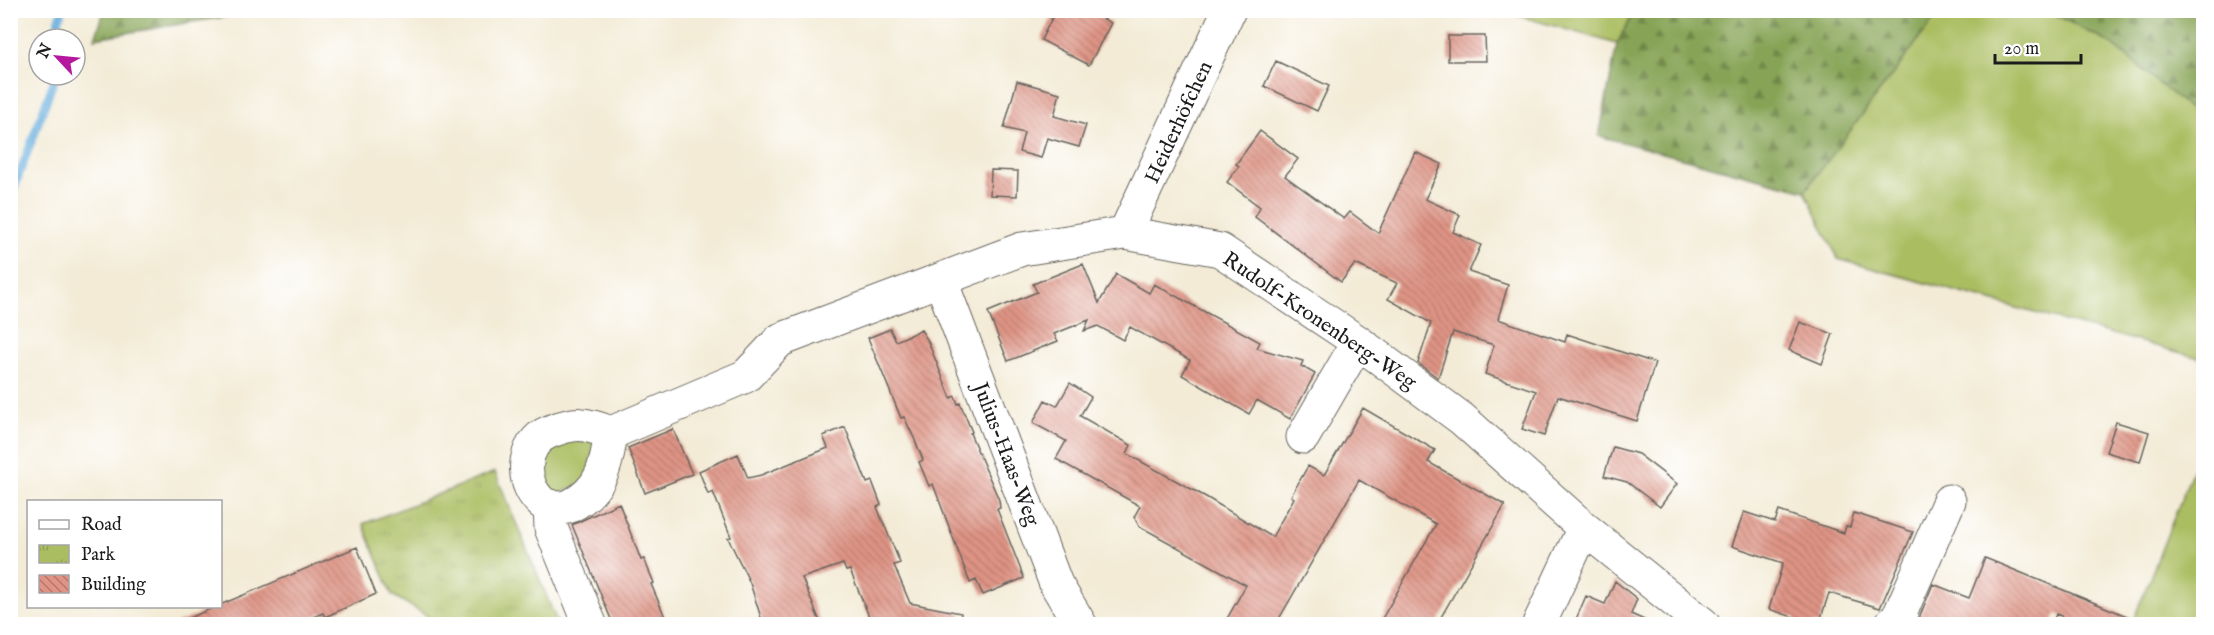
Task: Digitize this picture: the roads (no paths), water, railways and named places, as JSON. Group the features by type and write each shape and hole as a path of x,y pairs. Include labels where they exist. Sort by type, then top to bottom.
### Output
{"street":[{"name":"Heiderhöfchen","path":"1125,233 1229,10"},
{"name":"Rudolf-Kronenberg-Weg","path":"611,434 746,376 780,340 1022,249 1125,233 1220,250 1358,342 1462,419 1584,528 1703,624"},
{"name":"Julius-Haas-Weg","path":"941,281 1056,584 1080,624"},
{"path":"1303,437 1358,342"},
{"path":"571,423 584,423 611,434 601,475 587,497 565,508 545,505 534,494 526,473 527,453 541,435 571,423"},
{"path":"1891,624 1899,616 1948,501"},
{"path":"550,506 551,528 591,624"},
{"path":"1539,624 1584,528"}],"waterway":[{"path":"58,27 63,10"},
{"path":"12,194 52,87"}]}
